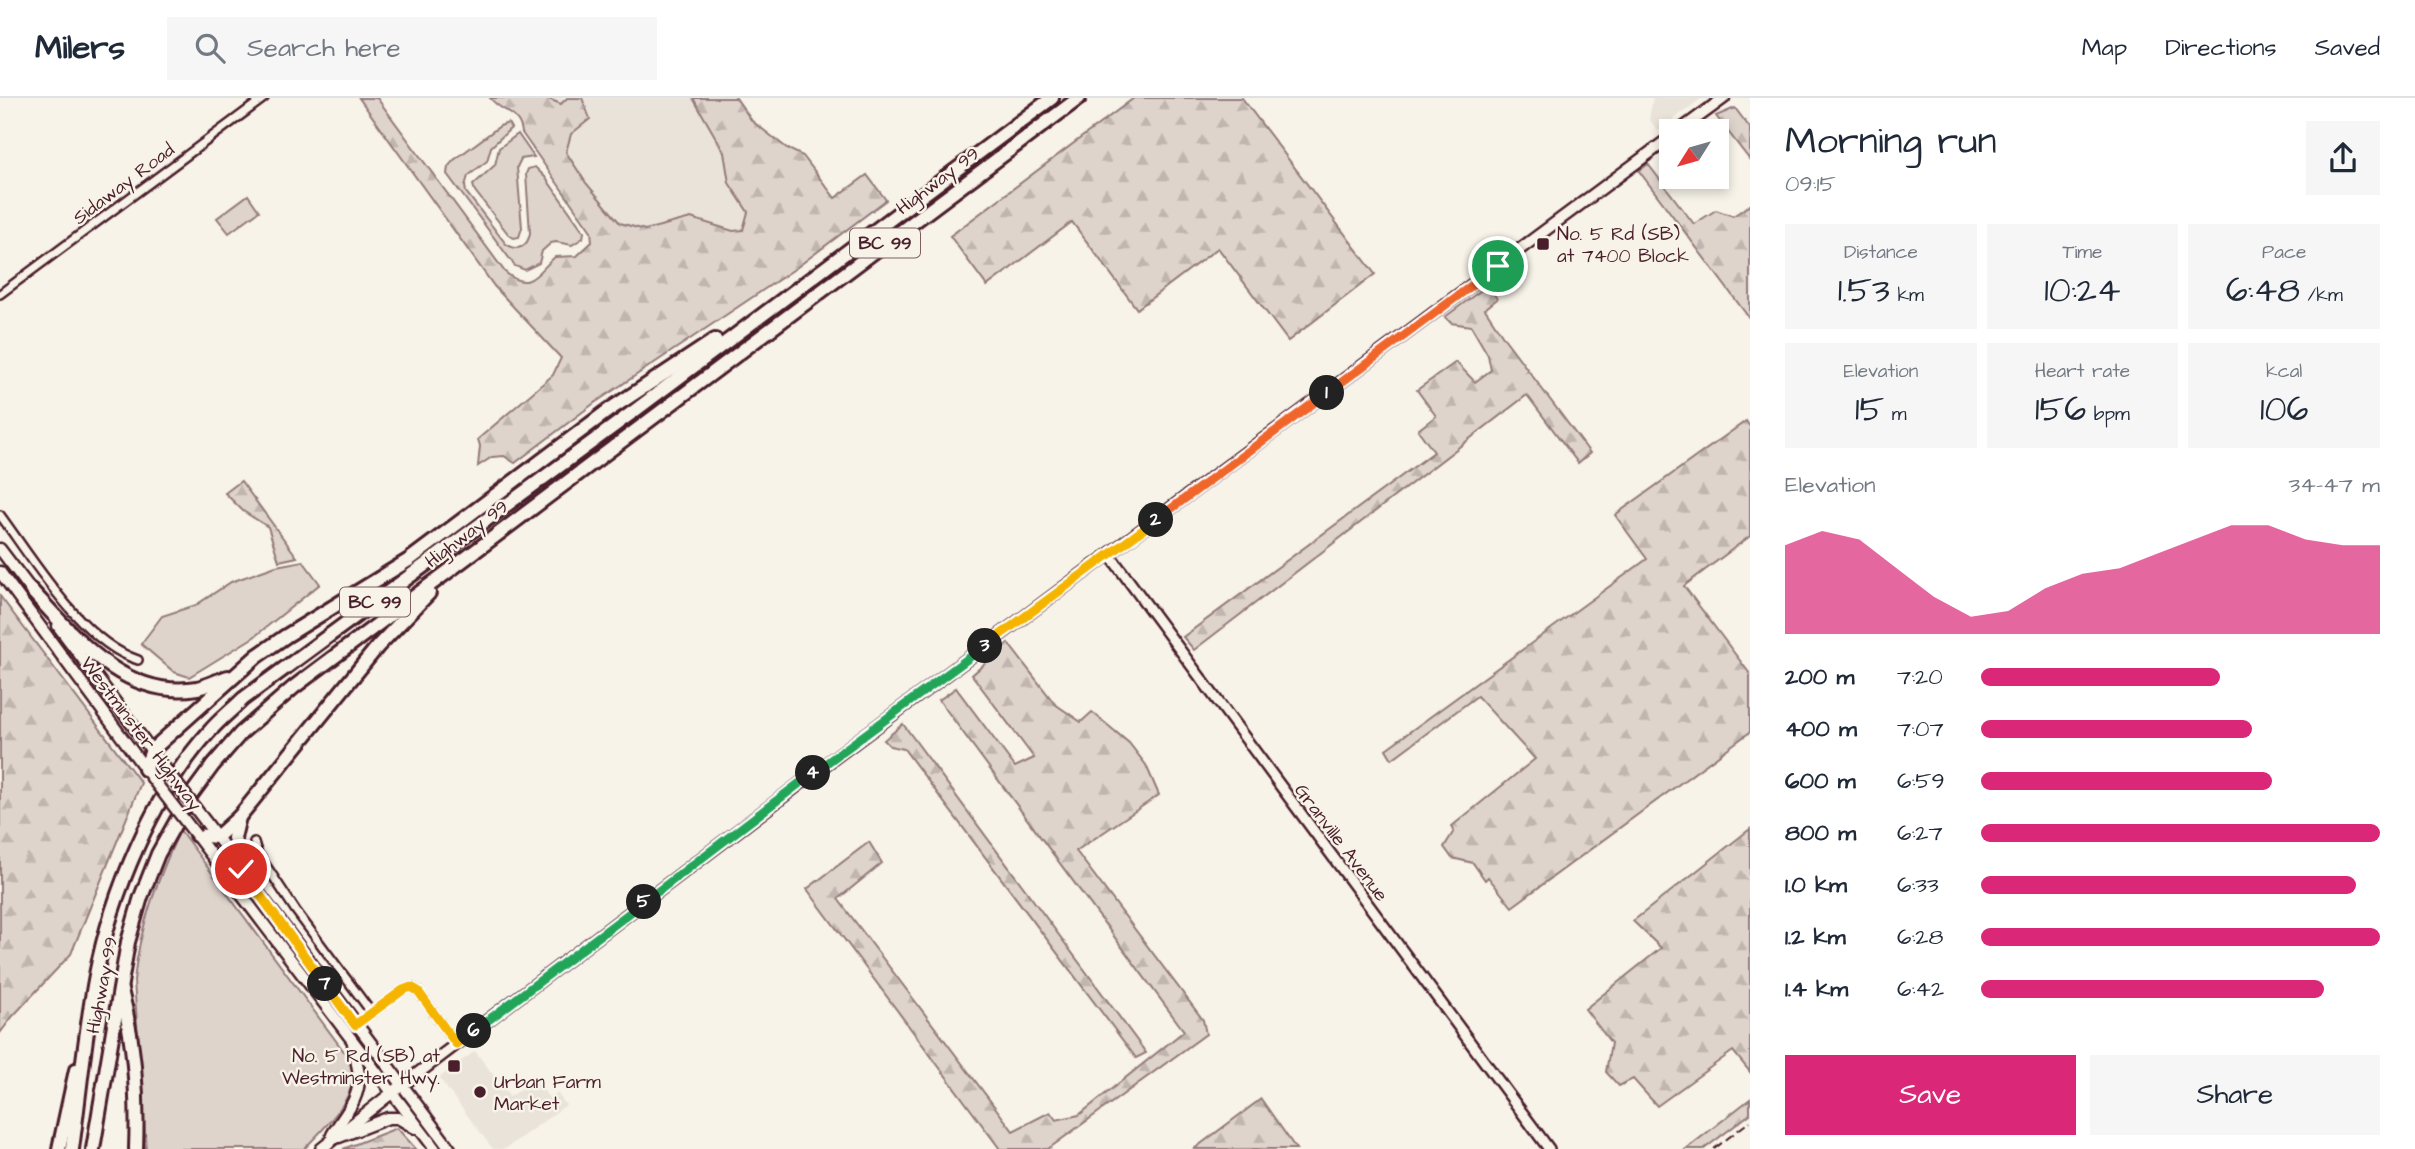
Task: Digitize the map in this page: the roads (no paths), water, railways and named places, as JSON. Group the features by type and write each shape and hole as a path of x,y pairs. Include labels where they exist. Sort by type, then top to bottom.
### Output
{"highway":[{"name":"Highway 99","path":"72,1149 96,974 117,895 136,848 173,781 209,732 243,699 637,409 1052,98"},
{"name":"Highway 99","path":"93,1149 128,942 141,897 158,854 185,805 213,765 241,733 294,687 1079,98"},
{"path":"149,773 152,750 235,674 286,636 409,560 608,410 724,334 761,314"},
{"path":"195,835 217,837 239,817 378,646 444,574"},
{"path":"31,590 87,649 117,671 151,686 172,689 198,687 235,674"},
{"path":"239,817 234,838 241,869"},
{"path":"59,1149 96,974"},
{"path":"120,986 127,1010 135,1089 136,1149"}],"main road":[{"path":"1695,119 1724,98"},
{"path":"325,1145 822,767 1659,146"},
{"name":"Westminster Highway","path":"0,549 450,1149"},
{"name":"Westminster Highway","path":"0,572 195,835 435,1149"},
{"path":"325,1145 357,1094 359,1075 353,1043"},
{"path":"325,1145 388,1118 398,1118 421,1132"}],"street":[{"name":"Sidaway Road","path":"0,294 264,98"},
{"name":"Westminster Highway","path":"0,515 68,606 87,627 121,655 138,660"},
{"name":"Granville Avenue","path":"1109,554 1549,1149"},
{"path":"254,842 257,852 296,911 371,1012"},
{"path":"355,1025 403,990 415,988 456,1044"}],"railway":[{"path":"1714,1149 1750,1121"}],"place":[{"name":"No. 5 Rd (SB) at 7400 Block","path":"1543,244"},
{"name":"No. 5 Rd (SB) at Westminster Hwy.","path":"454,1066"},
{"name":"Urban Farm Market","path":"480,1092"}]}
